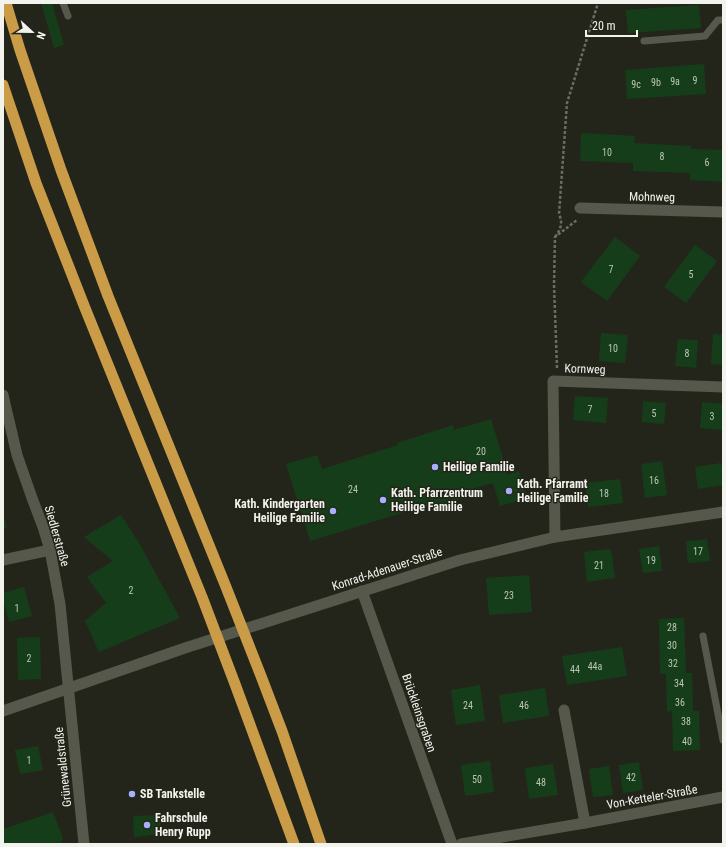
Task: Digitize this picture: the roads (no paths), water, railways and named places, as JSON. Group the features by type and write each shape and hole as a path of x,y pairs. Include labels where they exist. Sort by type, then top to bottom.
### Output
{"highway":[{"path":"6,3 20,50 61,170 105,288 261,676 282,731 321,844"},
{"path":"3,85 36,184 202,597 294,844"}],"street":[{"name":"Mohnweg","path":"580,208 723,212"},
{"name":"Kornweg","path":"555,537 553,381 723,387"},
{"name":"Siedlerstraße","path":"3,395 17,455 50,550 60,604 68,688"},
{"name":"Konrad-Adenauer-Straße","path":"3,711 185,648 460,560 555,537 723,512"},
{"path":"3,560 50,550"},
{"name":"Brückleinsgraben","path":"362,591 452,844"},
{"name":"Grünewaldstraße","path":"68,688 84,844"},
{"path":"564,710 585,823"},
{"name":"Von-Ketteler-Straße","path":"461,844 585,823 723,797"}],"lane":[{"path":"63,3 68,16"},
{"path":"644,41 705,36 718,20 723,20"},
{"path":"703,636 723,740"}],"place":[{"name":"Heilige Familie","path":"435,467"},
{"name":"Kath. Pfarramt Heilige Familie","path":"509,491"},
{"name":"Kath. Pfarrzentrum Heilige Familie","path":"383,500"},
{"name":"Kath. Kindergarten Heilige Familie","path":"333,511"},
{"name":"SB Tankstelle","path":"132,794"},
{"name":"Fahrschule Henry Rupp","path":"147,825"}]}
